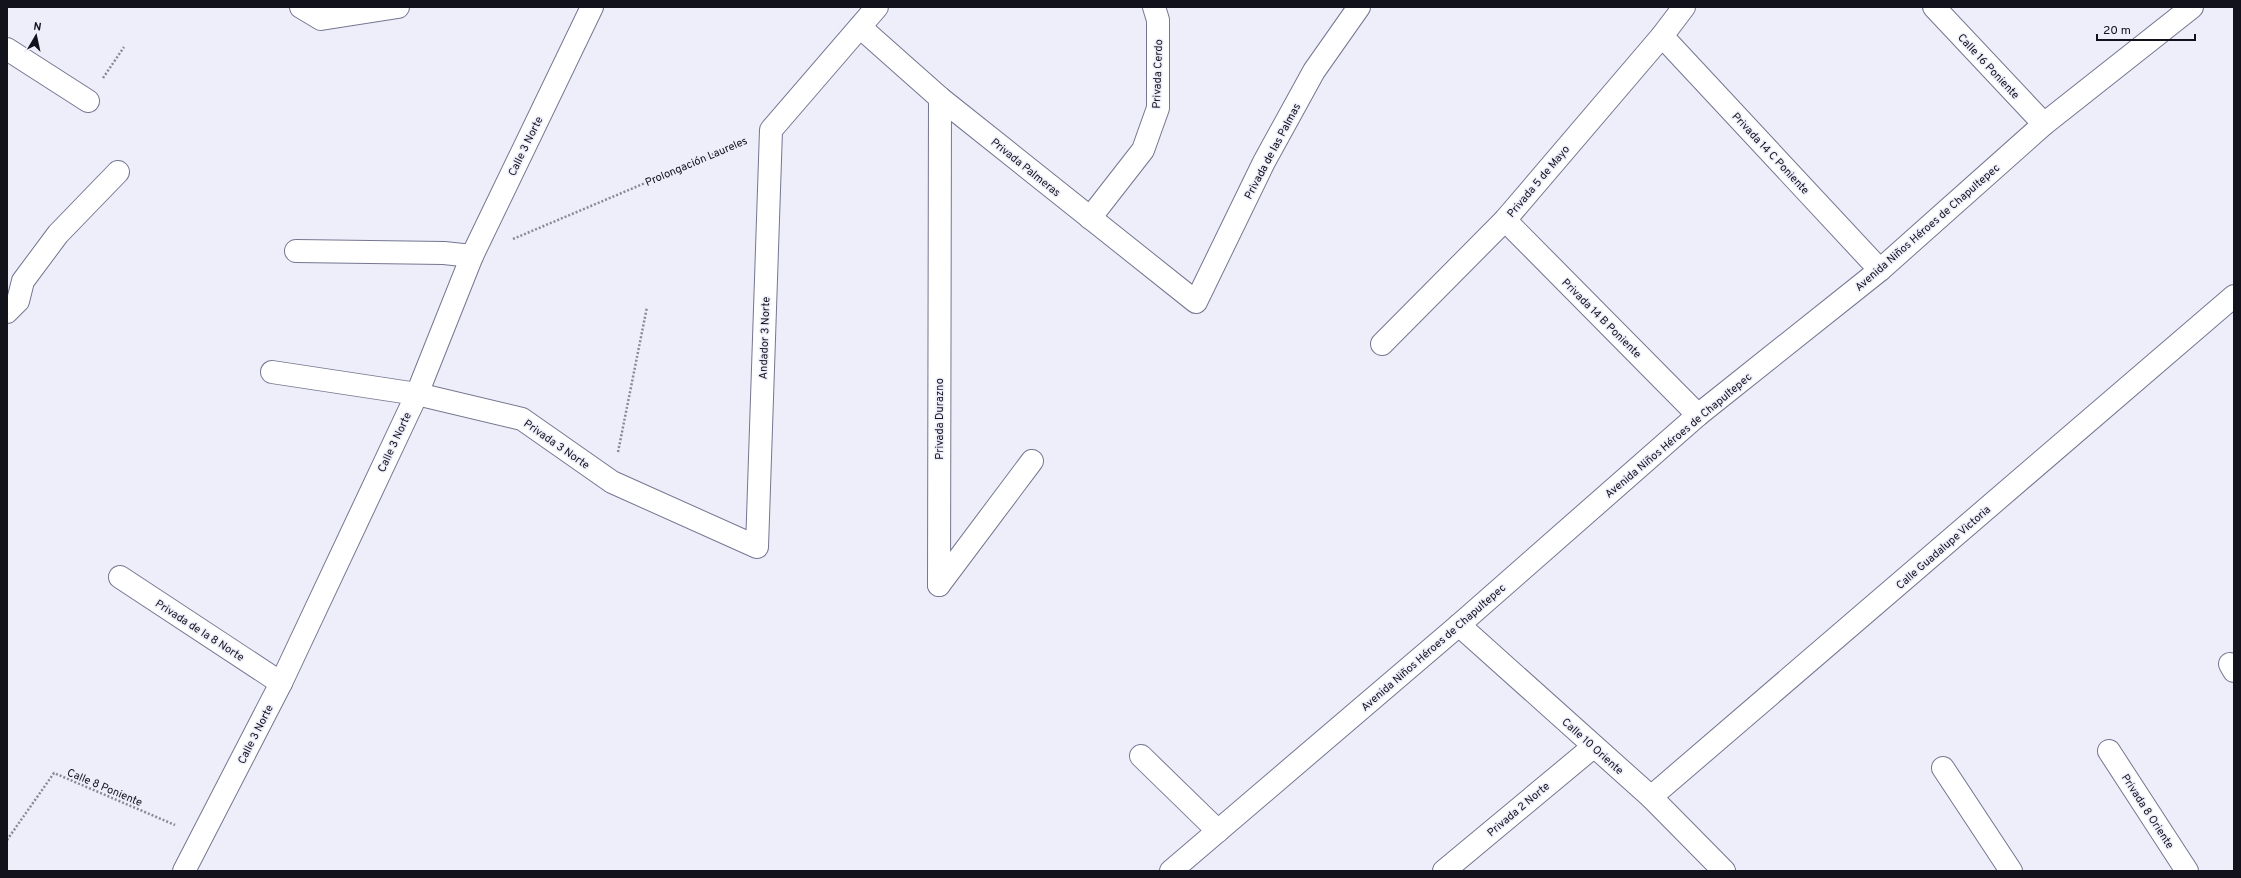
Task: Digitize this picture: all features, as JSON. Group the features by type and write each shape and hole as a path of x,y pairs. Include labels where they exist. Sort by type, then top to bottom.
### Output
{"street":[{"path":"301,7 321,19 398,7"},
{"name":"Calle 3 Norte","path":"184,871 203,838 281,683 417,394 472,256 592,7"},
{"path":"771,130 877,7"},
{"name":"Privada Cerdo","path":"1090,218 1143,150 1158,108 1158,20 1154,7"},
{"name":"Privada de las Palmas","path":"1196,302 1264,162 1314,71 1359,7"},
{"name":"Privada 5 de Mayo","path":"1382,344 1505,220 1662,36 1684,7"},
{"name":"Calle 16 Poniente","path":"1934,7 2044,124"},
{"name":"Avenida Niños Héroes de Chapultepec","path":"1171,871 1459,625 1698,415 1880,270 2044,124 2192,7"},
{"name":"Privada Palmeras","path":"860,27 940,98 1196,302"},
{"name":"Privada 14 C Poniente","path":"1662,36 1880,270"},
{"path":"7,49 88,101"},
{"name":"Privada Durazno","path":"940,98 939,585 1032,461"},
{"name":"Andador 3 Norte","path":"757,547 771,130"},
{"path":"11,302 22,281 54,240 118,172"},
{"name":"Privada 14 B Poniente","path":"1505,220 1698,415"},
{"path":"296,251 444,253 472,256"},
{"name":"Calle Guadalupe Victoria","path":"1652,797 2234,296"},
{"name":"Privada 3 Norte","path":"272,372 417,394 522,419 612,482 757,547"},
{"name":"Privada de la 8 Norte","path":"120,577 281,683"},
{"name":"Calle 10 Oriente","path":"1459,625 1593,747 1652,797 1724,871"},
{"name":"Privada 2 Norte","path":"1444,871 1593,747"},
{"name":"Privada 8 Oriente","path":"2109,751 2187,871"},
{"path":"1142,756 1218,831"},
{"path":"1943,768 2011,871"}],"path":[{"path":"88,101 124,47"},
{"name":"Prolongación Laureles","path":"472,256 771,130"},
{"path":"612,482 647,307"},
{"name":"Calle 8 Poniente","path":"7,840 54,773 203,838"}]}
